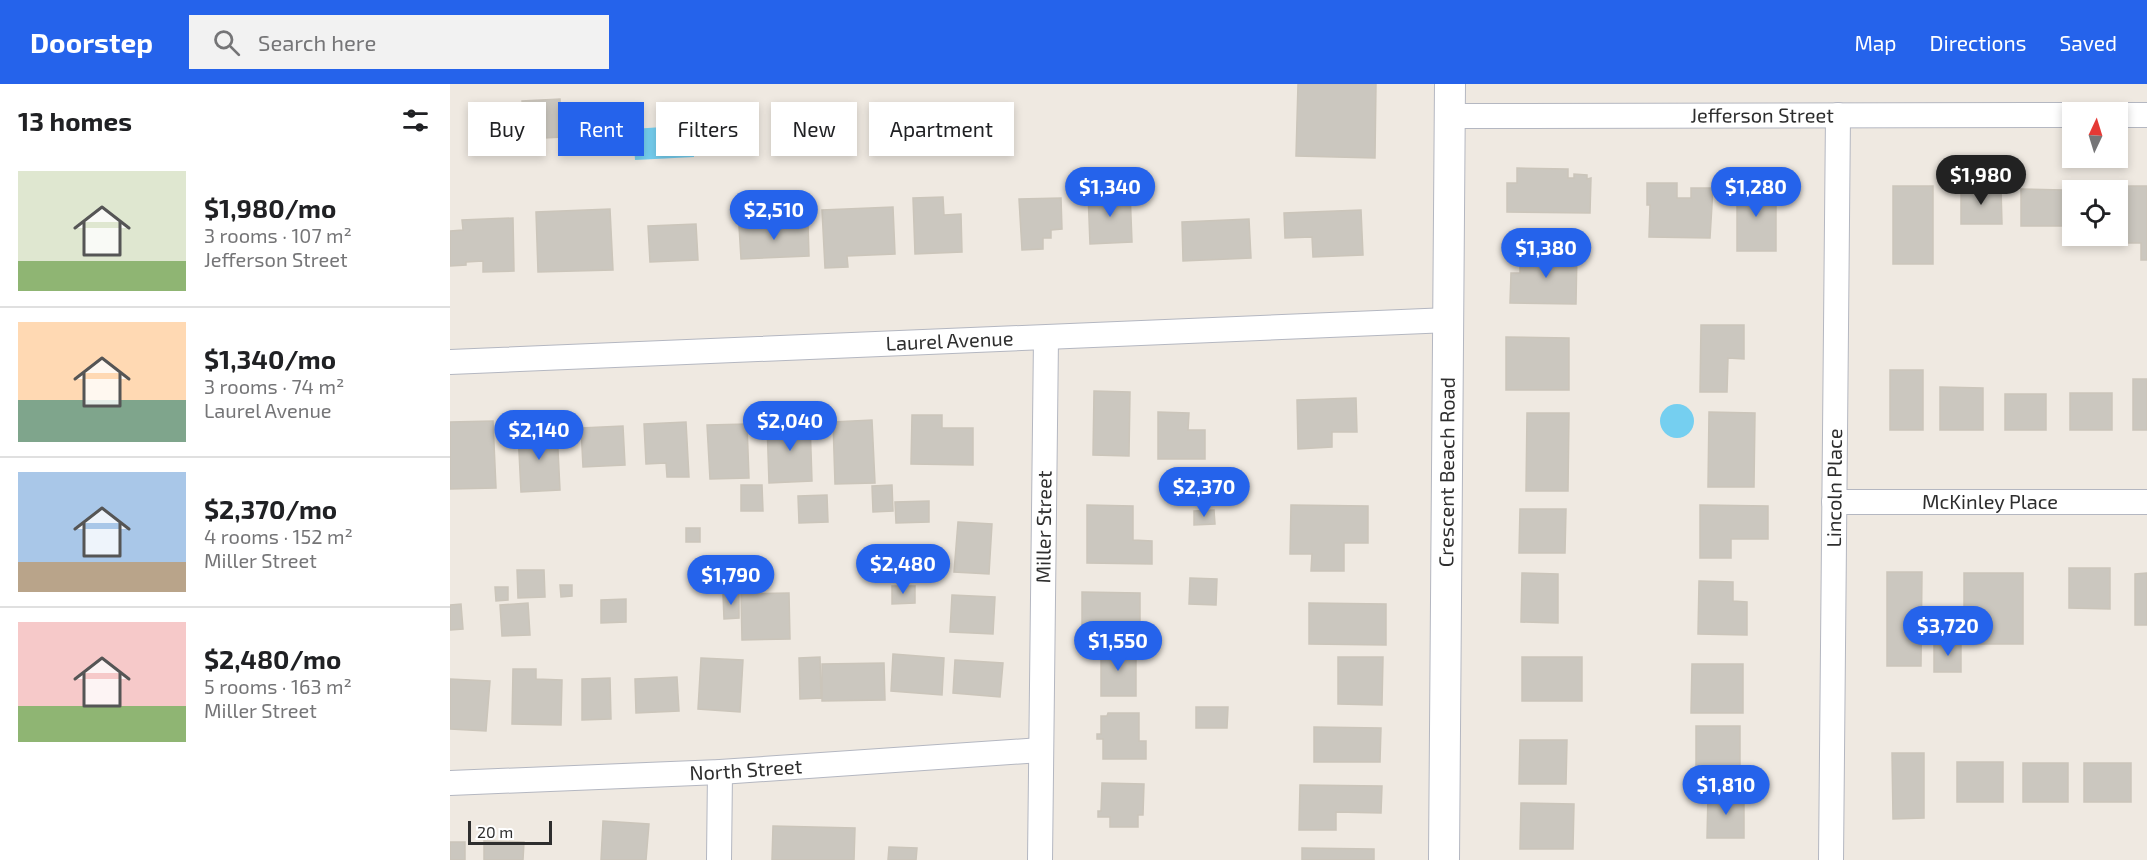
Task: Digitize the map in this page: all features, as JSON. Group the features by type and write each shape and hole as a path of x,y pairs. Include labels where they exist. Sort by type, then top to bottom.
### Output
{"street":[{"name":"Crescent Beach Road","path":"1444,860 1450,84"},
{"name":"Lincoln Place","path":"1831,860 1838,115"},
{"name":"Jefferson Street","path":"1450,116 2062,116"},
{"path":"2128,116 2147,116"},
{"name":"Laurel Avenue","path":"450,362 1449,320"},
{"name":"Miller Street","path":"1040,860 1046,338"},
{"name":"McKinley Place","path":"1834,502 2147,502"},
{"name":"North Street","path":"450,783 720,772 1041,750"},
{"path":"719,860 720,772"}],"water":[{"path":"656,127 656,156 694,157 635,160 635,156 644,156 644,128"},
{"path":"1677,404 1689,409 1694,421 1689,433 1677,438 1665,433 1660,421 1665,409"}],"building":[{"path":"1298,84 1376,84 1375,158 1296,156"},
{"path":"560,99 558,102 558,137 546,138 546,102 522,101"},
{"path":"1517,168 1568,169 1568,178 1574,178 1574,174 1587,175 1587,179 1591,178 1590,213 1507,212 1507,183 1517,183"},
{"path":"1647,183 1677,183 1677,198 1691,198 1691,188 1713,188 1710,238 1649,237 1650,205 1647,205"},
{"path":"1737,185 1776,185 1776,251 1737,251"},
{"path":"1893,186 1933,186 1933,264 1893,264"},
{"path":"2128,186 2147,186 2147,260 2141,260 2141,243 2128,243"},
{"path":"1961,188 2001,188 2002,224 1961,224"},
{"path":"2021,189 2062,190 2062,226 2021,226"},
{"path":"1130,191 1132,242 1090,244 1088,193"},
{"path":"943,197 944,215 961,214 962,252 915,254 913,198"},
{"path":"1061,198 1062,229 1051,230 1051,238 1043,238 1043,249 1022,250 1019,199"},
{"path":"893,207 895,254 847,256 848,267 825,268 822,210"},
{"path":"610,209 613,270 538,272 536,212"},
{"path":"1361,210 1363,255 1313,257 1312,237 1285,238 1284,213"},
{"path":"513,218 514,271 483,272 483,261 450,266 450,231 463,230 462,220"},
{"path":"1249,219 1251,258 1183,261 1182,222"},
{"path":"808,223 809,256 741,259 739,226"},
{"path":"696,224 698,260 650,262 648,226"},
{"path":"1561,249 1577,251 1576,304 1510,303 1511,273 1520,273 1520,258 1529,258 1529,251 1561,251"},
{"path":"1701,325 1744,325 1744,359 1728,358 1727,392 1700,392"},
{"path":"1506,337 1569,338 1569,390 1506,390"},
{"path":"1890,370 1923,370 1923,430 1890,430"},
{"path":"2133,379 2147,379 2147,430 2133,430"},
{"path":"1940,387 1983,388 1983,430 1940,430"},
{"path":"1094,391 1130,392 1129,456 1093,455"},
{"path":"2070,393 2112,393 2112,430 2070,430"},
{"path":"2005,394 2046,394 2046,430 2005,430"},
{"path":"1356,398 1357,432 1332,432 1332,447 1298,449 1297,400"},
{"path":"1158,412 1189,413 1188,430 1205,430 1205,459 1158,459"},
{"path":"1709,412 1755,413 1754,487 1708,487"},
{"path":"1527,413 1569,413 1568,491 1526,491"},
{"path":"912,415 942,415 942,428 973,428 973,465 911,464"},
{"path":"872,420 875,483 835,484 833,422"},
{"path":"493,421 496,488 450,489 450,422"},
{"path":"810,421 812,481 769,483 767,423"},
{"path":"686,422 689,477 667,477 666,463 646,464 644,424"},
{"path":"747,424 749,478 710,479 707,425"},
{"path":"623,426 625,465 583,467 581,428"},
{"path":"557,430 560,490 521,492 518,432"},
{"path":"741,485 762,485 763,511 741,511"},
{"path":"892,485 893,511 873,512 872,486"},
{"path":"827,495 828,522 799,523 798,496"},
{"path":"929,501 929,522 896,523 895,502"},
{"path":"1087,505 1133,506 1133,540 1152,541 1152,564 1087,563"},
{"path":"1291,505 1368,506 1368,543 1344,543 1344,571 1311,571 1312,554 1290,554"},
{"path":"1700,505 1768,506 1768,539 1731,539 1731,558 1700,558"},
{"path":"1520,509 1566,509 1565,553 1519,553"},
{"path":"1214,510 1215,524 1194,525 1194,511"},
{"path":"958,522 992,524 989,574 954,572"},
{"path":"686,528 700,528 700,542 686,542"},
{"path":"2069,568 2110,568 2110,609 2069,608"},
{"path":"517,570 544,570 545,597 518,598"},
{"path":"1887,572 1922,572 1921,666 1887,666"},
{"path":"1522,573 1558,574 1558,623 1521,622"},
{"path":"1964,573 2023,573 2023,644 1964,644"},
{"path":"2147,573 2147,625 2135,625 2135,574"},
{"path":"1190,578 1217,579 1216,605 1189,604"},
{"path":"1699,581 1733,582 1733,601 1747,602 1747,635 1698,634"},
{"path":"560,585 572,585 572,596 561,597"},
{"path":"892,586 915,586 915,603 892,604"},
{"path":"495,587 508,587 508,600 496,601"},
{"path":"1082,592 1140,593 1140,637 1082,636"},
{"path":"789,593 790,639 742,640 741,594"},
{"path":"723,594 739,594 739,618 724,619"},
{"path":"952,595 995,597 993,634 950,632"},
{"path":"626,599 626,622 601,623 601,600"},
{"path":"528,603 530,635 502,636 500,605"},
{"path":"1309,603 1386,604 1386,645 1309,644"},
{"path":"461,604 463,629 450,630 450,605"},
{"path":"1934,642 1961,642 1961,672 1934,672"},
{"path":"1101,648 1136,648 1136,696 1101,696"},
{"path":"893,654 944,658 942,695 891,691"},
{"path":"820,657 821,698 800,699 799,658"},
{"path":"1338,657 1383,657 1382,705 1338,704"},
{"path":"1522,657 1582,657 1582,701 1522,701"},
{"path":"701,658 743,660 740,712 698,709"},
{"path":"955,660 1003,663 1000,697 953,693"},
{"path":"884,663 885,700 822,701 822,664"},
{"path":"1692,664 1743,664 1743,713 1691,713"},
{"path":"513,669 536,669 536,679 562,680 561,725 512,724"},
{"path":"677,677 679,711 636,713 635,679"},
{"path":"610,678 611,719 582,720 582,679"},
{"path":"450,679 490,681 486,731 450,729"},
{"path":"1196,707 1228,707 1227,728 1196,728"},
{"path":"1108,713 1139,713 1139,741 1146,741 1146,759 1103,759 1103,739 1097,739 1097,734 1101,734 1101,716 1107,716"},
{"path":"1696,726 1740,726 1740,775 1696,775"},
{"path":"1314,727 1381,728 1380,762 1314,762"},
{"path":"1520,740 1567,740 1566,784 1519,784"},
{"path":"1892,753 1924,753 1924,818 1893,819"},
{"path":"1957,762 2003,762 2003,802 1957,802"},
{"path":"2023,763 2068,763 2068,802 2023,802"},
{"path":"2084,763 2131,763 2131,802 2084,802"},
{"path":"1102,783 1144,784 1143,815 1138,815 1138,827 1110,827 1110,817 1098,817 1098,811 1101,811"},
{"path":"1300,785 1382,786 1381,813 1336,812 1336,830 1299,830"},
{"path":"1708,794 1744,794 1744,838 1707,838"},
{"path":"1521,803 1574,804 1573,849 1520,849"},
{"path":"603,821 649,824 646,860 601,860"},
{"path":"773,826 855,828 854,860 772,860"},
{"path":"484,841 524,842 523,860 484,860"},
{"path":"450,842 465,842 465,860 450,860"},
{"path":"889,847 917,848 916,860 888,860"},
{"path":"1302,848 1374,849 1374,860 1302,860"}]}
